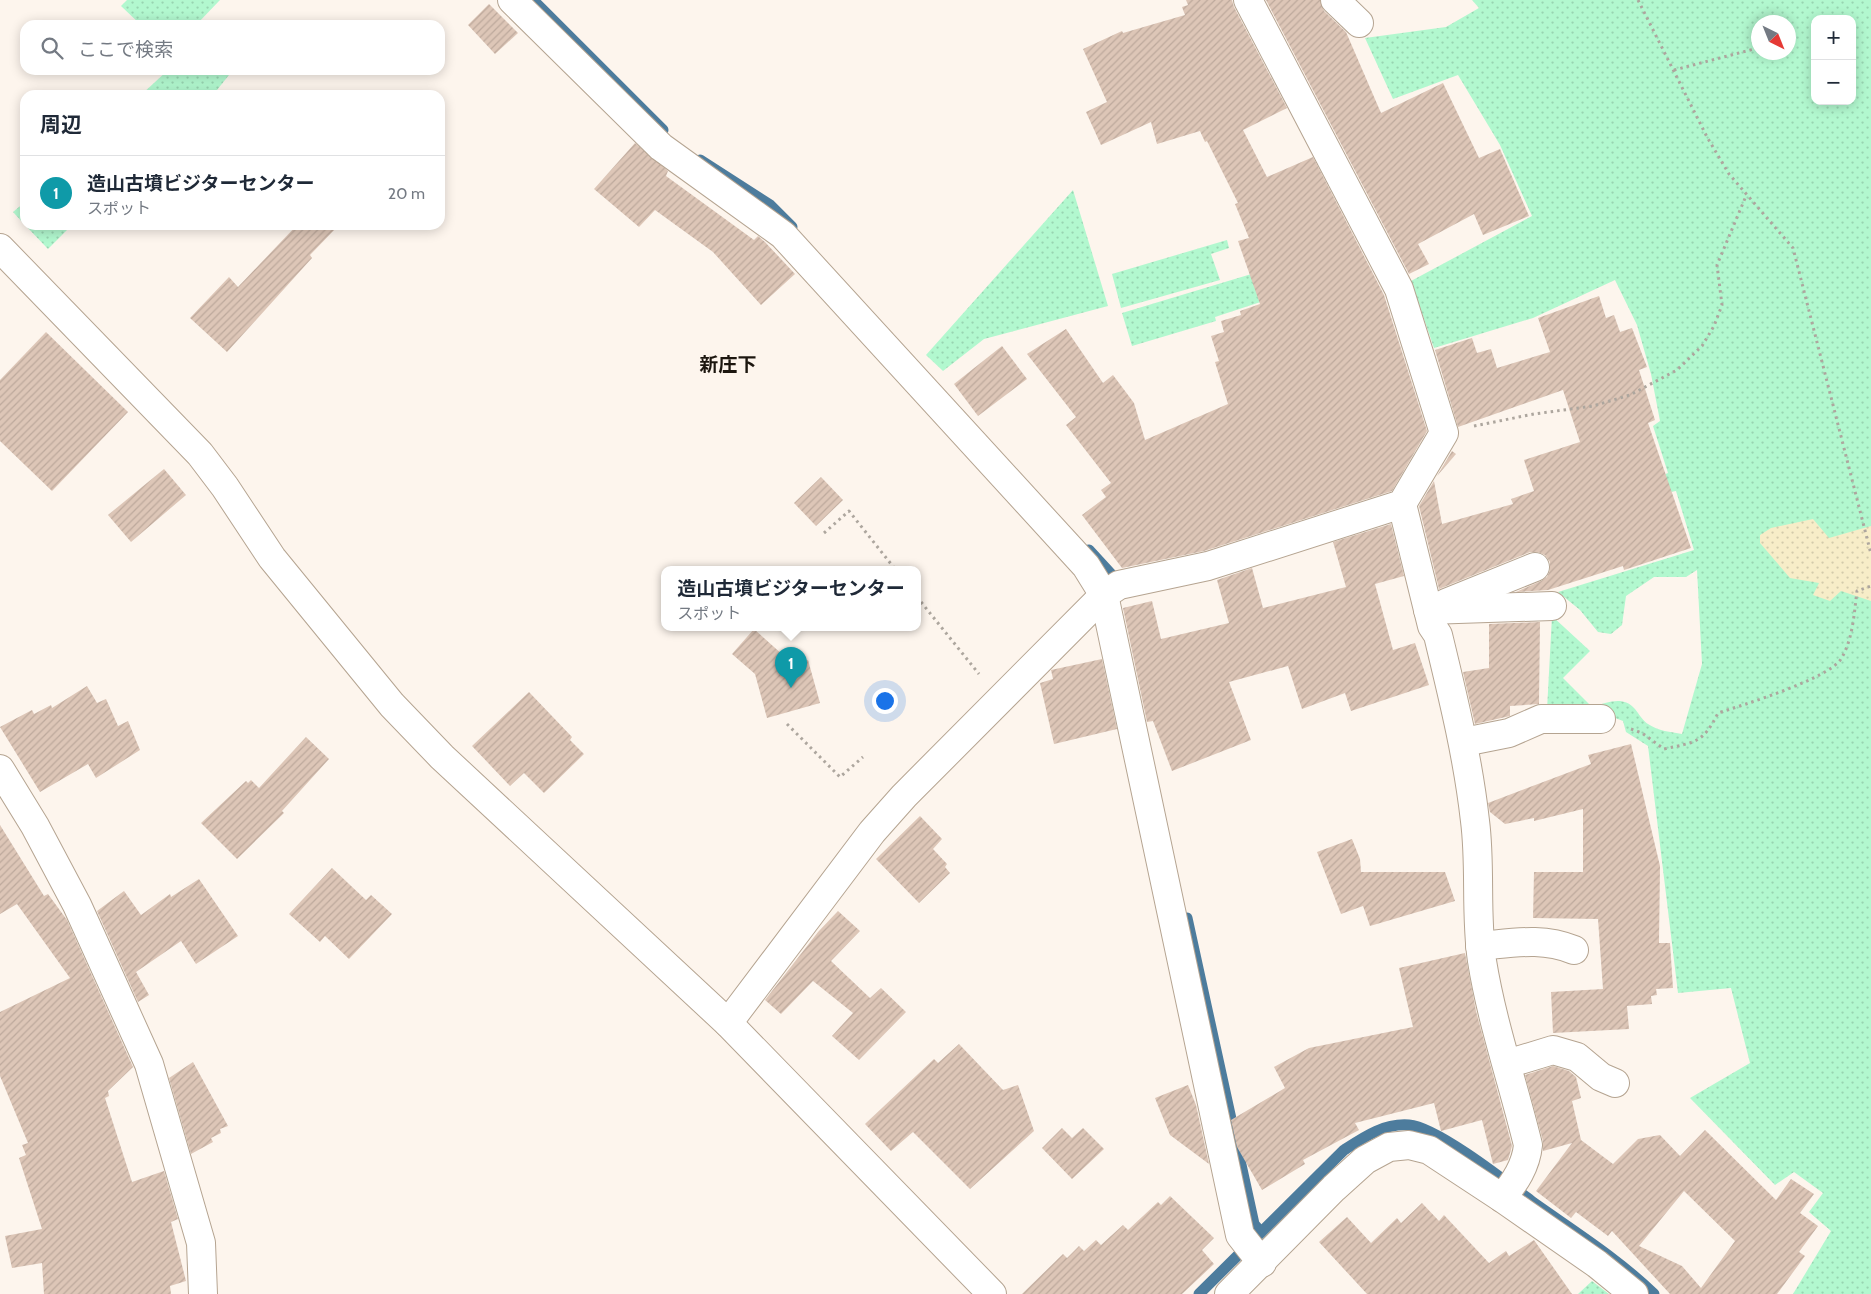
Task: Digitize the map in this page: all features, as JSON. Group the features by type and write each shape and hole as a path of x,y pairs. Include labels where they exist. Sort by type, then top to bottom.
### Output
{"street":[{"path":"512,0 661,147 783,235 1086,566 1111,590 1252,1251"},
{"path":"728,1024 872,832 999,700 1111,590 1208,566 1402,504 1444,433 1399,289 1248,0"},
{"path":"1335,0 1359,23"},
{"path":"0,248 200,454 225,487 272,558 392,705 442,757 728,1024 992,1294"},
{"path":"1402,504 1432,626 1438,635 1464,742 1476,823 1477,913 1480,946 1489,999 1528,1145 1527,1156 1509,1189"},
{"path":"1428,610 1534,567"},
{"path":"1428,610 1552,606"},
{"path":"1464,742 1509,732 1541,719 1602,719"},
{"path":"0,769 35,826 77,905 150,1064 201,1243 203,1294"},
{"path":"1480,946 1534,942 1555,943 1574,950"},
{"path":"1507,1064 1553,1050 1577,1057 1601,1077 1616,1083"},
{"path":"1230,1294 1252,1251 1334,1188 1365,1160 1389,1147 1409,1145 1429,1150 1509,1189 1634,1294"}],"path":[{"path":"1638,0 1707,137 1729,174 1746,196 1793,248 1871,554"},
{"path":"1674,70 1751,50"},
{"path":"1444,433 1534,414 1593,406 1630,395 1677,370 1702,346 1714,326 1722,305 1717,265 1746,196"},
{"path":"824,533 849,511 893,566"},
{"path":"1602,719 1642,733 1664,749 1691,743 1708,733 1718,712 1766,697 1814,678 1840,660 1851,635 1857,591 1871,586"},
{"path":"921,602 999,700"},
{"path":"787,724 840,777 863,757"}],"green space":[{"path":"127,0 220,0 201,20 136,20 121,6"},
{"path":"1472,0 1871,0 1871,1294 1793,1294 1831,1231 1809,1212 1823,1193 1794,1172 1775,1185 1690,1098 1750,1063 1731,988 1678,993 1648,746 1626,732 1623,721 1602,713 1547,710 1552,616 1590,651 1563,678 1592,707 1615,701 1625,702 1635,709 1646,723 1660,730 1682,734 1702,664 1697,570 1686,577 1654,577 1626,596 1622,625 1611,634 1598,632 1580,610 1558,592 1694,550 1676,491 1664,493 1658,477 1668,473 1653,426 1660,421 1651,374 1637,325 1615,280 1533,318 1434,348 1411,281 1532,216 1500,145 1458,75 1393,99 1365,38 1446,27 1479,8"},
{"path":"163,75 229,75 217,90 146,90"},
{"path":"1073,190 1108,306 984,339 943,371 926,355"},
{"path":"20,206 20,220 13,212"},
{"path":"30,230 67,230 48,249"},
{"path":"1227,240 1229,248 1211,254 1220,280 1121,308 1112,274"},
{"path":"1268,269 1276,297 1215,317 1216,321 1132,346 1122,313"},
{"path":"1592,1281 1609,1294 1578,1294"}],"sand":[{"path":"1813,519 1829,538 1871,526 1871,601 1841,591 1830,601 1813,595 1819,583 1790,578 1760,543 1760,535 1771,528"}],"building":[{"path":"1186,0 1232,0 1287,108 1243,130 1267,177 1313,157 1384,295 1427,431 1392,491 1204,551 1122,568 1082,515 1106,497 1101,490 1111,483 1066,425 1076,417 1027,354 1066,329 1103,383 1113,375 1134,403 1145,440 1228,404 1215,362 1219,361 1211,336 1224,332 1221,321 1241,315 1240,311 1260,304 1238,241 1249,238 1235,204 1238,203 1207,141 1205,142 1200,131 1157,144 1151,122 1101,145 1086,112 1107,102 1083,49 1122,31 1123,33 1185,15 1182,7 1188,5"},
{"path":"1266,0 1320,0 1324,11 1346,32 1381,113 1443,83 1479,158 1500,149 1529,216 1483,235 1474,214 1418,244 1429,264 1409,274"},
{"path":"489,4 518,33 495,54 468,25"},
{"path":"635,143 668,171 666,176 754,240 758,236 795,274 761,305 713,252 655,210 639,227 594,189"},
{"path":"292,230 334,230 310,255 312,258 227,352 190,318 229,277 238,287"},
{"path":"1599,296 1606,318 1614,315 1620,332 1632,328 1647,367 1639,370 1655,420 1648,423 1691,548 1624,570 1623,566 1548,590 1516,592 1541,581 1547,577 1550,570 1550,562 1545,555 1538,552 1530,552 1439,589 1419,506 1434,481 1442,524 1513,504 1511,499 1534,491 1524,460 1580,442 1563,390 1458,427 1435,350 1472,338 1477,353 1491,349 1497,368 1550,352 1538,318"},
{"path":"46,332 128,412 52,491 0,441 0,380"},
{"path":"1002,346 1027,379 978,416 954,384"},
{"path":"1452,451 1456,454 1437,476"},
{"path":"164,469 186,495 131,542 108,515"},
{"path":"821,477 843,500 816,526 794,503"},
{"path":"1391,524 1404,576 1375,584 1393,650 1415,643 1429,685 1351,711 1345,693 1302,709 1288,666 1229,682 1251,740 1172,771 1153,721 1147,722 1123,608 1152,601 1161,639 1229,623 1217,580 1252,568 1263,608 1346,587 1333,542"},
{"path":"1540,622 1539,704 1510,706 1510,716 1475,724 1463,672 1489,668 1489,624"},
{"path":"752,631 756,631 793,664 808,660 820,703 767,718 755,674 732,654"},
{"path":"1102,659 1117,729 1054,744 1040,683 1053,679 1051,670"},
{"path":"87,686 97,703 106,699 118,726 128,721 140,750 96,778 88,764 40,792 0,727 32,710 34,714 51,705 52,708"},
{"path":"529,692 572,737 570,740 584,754 544,793 524,773 510,786 472,746"},
{"path":"306,737 329,759 282,811 284,813 237,859 201,823 246,781 248,783 251,780 259,788"},
{"path":"1631,744 1660,866 1659,943 1670,943 1673,988 1656,989 1657,995 1651,996 1652,1004 1627,1006 1629,1029 1553,1033 1551,992 1603,989 1598,919 1533,918 1534,872 1583,872 1583,809 1534,821 1534,818 1505,824 1490,812 1488,803 1591,764 1588,755"},
{"path":"920,816 942,839 933,849 947,864 945,867 950,873 919,903 876,859"},
{"path":"0,825 44,896 48,894 67,920 133,1067 108,1091 109,1096 105,1098 132,1182 164,1171 178,1219 171,1222 186,1281 170,1286 171,1294 44,1294 42,1263 12,1268 5,1236 42,1229 19,1158 26,1155 22,1145 28,1143 0,1076 0,1012 70,978 17,904 0,914"},
{"path":"1352,839 1360,859 1361,872 1445,872 1455,901 1370,926 1363,906 1341,914 1317,852"},
{"path":"332,868 366,900 371,895 392,914 349,959 325,936 320,942 289,914"},
{"path":"199,879 238,936 196,964 181,941 136,972 149,995 138,1002 97,911 124,891 141,915 170,894 171,897"},
{"path":"838,911 860,931 831,961 870,998 881,988 906,1012 859,1060 832,1036 853,1013 813,981 781,1014 765,1000 818,932"},
{"path":"1465,953 1476,1011 1512,1146 1508,1160 1493,1164 1482,1120 1441,1131 1434,1103 1355,1123 1359,1130 1303,1160 1305,1164 1262,1190 1237,1147 1231,1120 1285,1088 1274,1067 1309,1048 1413,1027 1399,968"},
{"path":"959,1044 1003,1090 1018,1085 1034,1131 970,1189 913,1132 891,1151 865,1124 934,1059 938,1063"},
{"path":"193,1062 228,1126 220,1129 221,1133 211,1138 213,1142 191,1154 169,1078"},
{"path":"1553,1066 1569,1071 1576,1077 1581,1098 1572,1101 1581,1140 1613,1164 1638,1139 1660,1135 1680,1156 1705,1130 1776,1200 1791,1179 1814,1194 1800,1213 1818,1226 1799,1252 1805,1256 1777,1294 1670,1294 1612,1231 1608,1236 1576,1212 1571,1218 1536,1191 1572,1143 1543,1151 1543,1141 1525,1075","holes":["1684,1191 1735,1241 1701,1288 1682,1266 1639,1246"]},
{"path":"1188,1085 1196,1105 1209,1164 1170,1135 1155,1098"},
{"path":"1062,1128 1072,1138 1083,1128 1104,1149 1072,1179 1042,1148"},
{"path":"1170,1196 1214,1238 1202,1250 1214,1264 1182,1294 1022,1294 1063,1254 1067,1258 1079,1246 1084,1251 1096,1240 1101,1245 1123,1225 1128,1230 1158,1202 1161,1205"},
{"path":"1422,1203 1439,1221 1444,1215 1489,1263 1506,1251 1509,1256 1534,1240 1572,1294 1367,1294 1319,1242 1347,1217 1371,1243 1397,1218 1401,1223"}],"waterway":[{"path":"533,0 663,130"},
{"path":"700,160 770,205 792,227"},
{"path":"1089,550 1111,574 1114,587"},
{"path":"1187,918 1254,1224 1261,1232"},
{"path":"1199,1294 1344,1150 1375,1132 1400,1125 1421,1128 1437,1135 1473,1158 1611,1257 1654,1294"}],"place":[{"name":"造山古墳ビジターセンター","path":"791,688"}],"district":[{"name":"新庄下","path":"728,364"}]}
